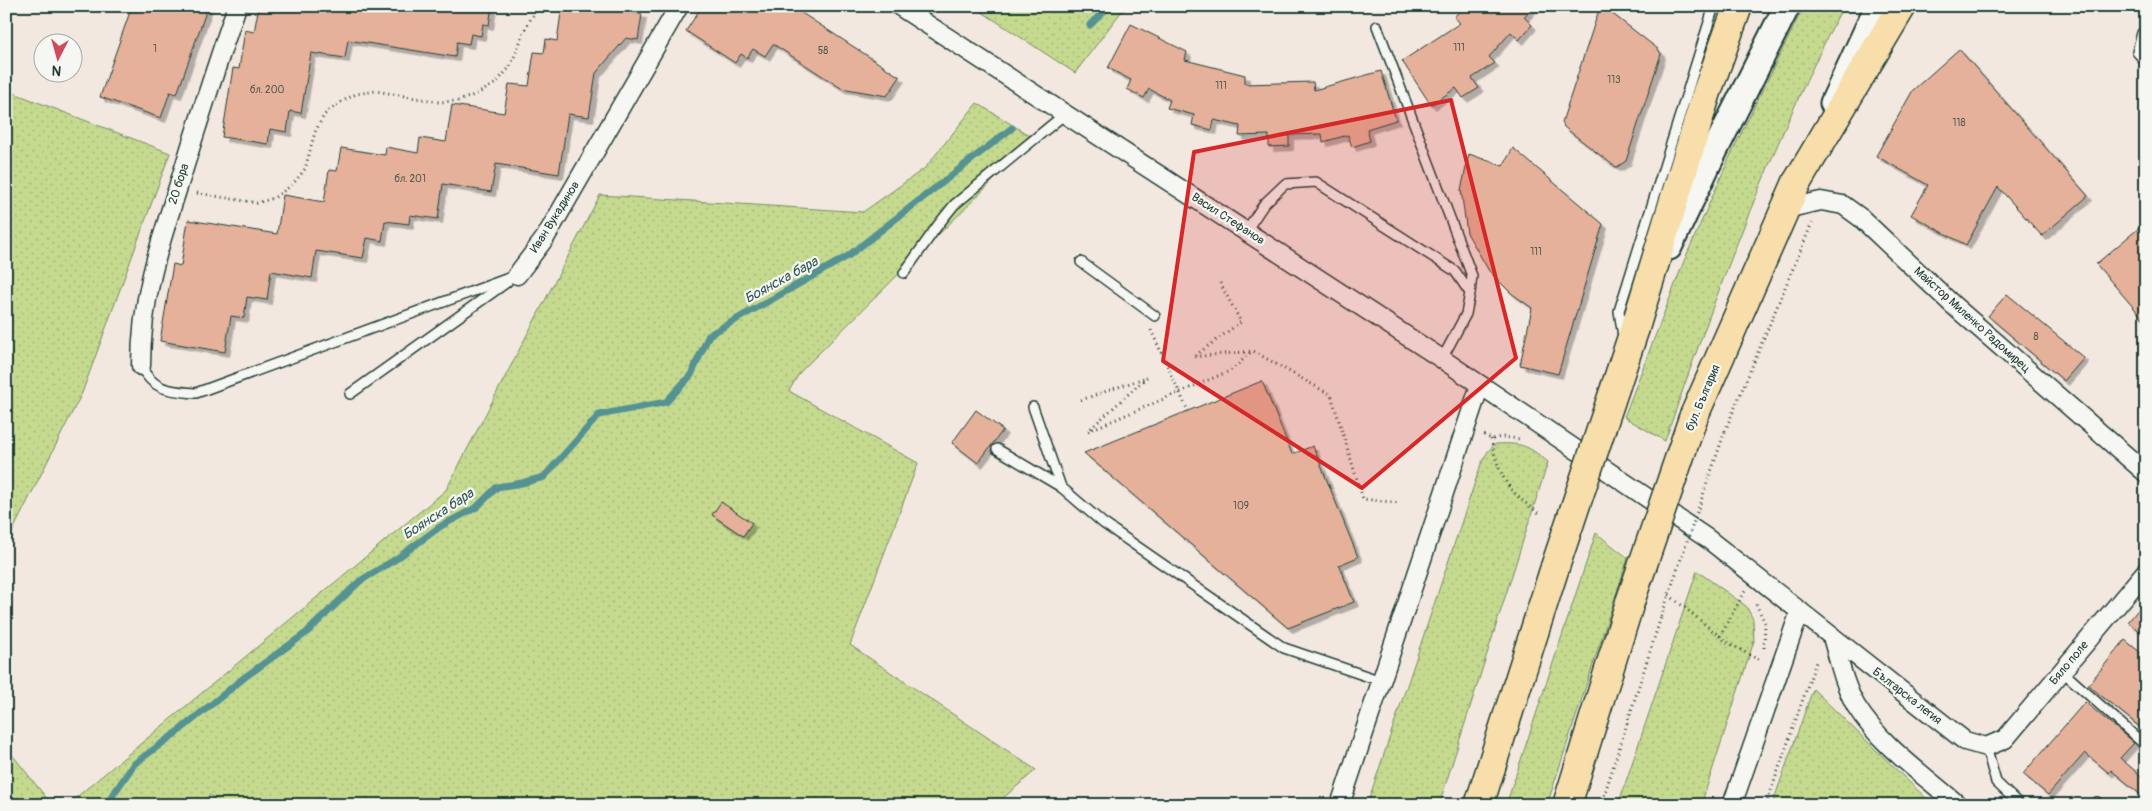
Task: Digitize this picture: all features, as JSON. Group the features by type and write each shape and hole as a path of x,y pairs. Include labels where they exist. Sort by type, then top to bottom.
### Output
{"main road":[{"path":"1479,805 1555,567 1626,357 1707,92 1738,6"},
{"path":"1635,328 1668,250 1708,164 1787,6"},
{"name":"бул. България","path":"1567,805 1630,602 1693,418 1797,182 1878,6"},
{"path":"1797,182 1902,6"}],"street":[{"name":"20 бора","path":"141,366 141,336 146,297 157,254 237,6"},
{"name":"Иван Вукадинов","path":"517,275 545,238 679,6"},
{"name":"Васил Стефанов","path":"899,6 1442,359 1708,539"},
{"name":"Майстор Миленко Радомирец","path":"1785,209 1821,201 1843,206 1862,218 1953,305 2146,473"},
{"path":"1340,805 1480,385"},
{"name":"Българска легия","path":"1708,539 1964,741 1986,747"},
{"name":"Бяло поле","path":"1986,747 2005,740 2146,571"},
{"path":"1732,805 1800,610"},
{"path":"1832,637 1844,678 1856,706 1881,738 1958,805"}],"lane":[{"path":"1626,357 1619,311 1714,6"},
{"path":"1377,26 1472,276 1466,314 1442,359"},
{"path":"2142,33 2137,52 2146,62"},
{"path":"904,273 954,206 1065,114"},
{"path":"1246,231 1264,204 1285,184 1316,182 1455,271 1470,292"},
{"path":"1081,262 1155,316"},
{"path":"141,366 146,378 158,387 176,392 196,393 517,275"},
{"name":"Иван Вукадинов","path":"350,394 517,275"},
{"path":"1033,408 1061,487"},
{"path":"997,449 1061,487 1103,523 1284,648 1381,681"},
{"path":"2062,671 2146,746"},
{"path":"1986,747 1996,782 2020,805"}],"path":[{"path":"177,189 257,203 274,198 293,184 305,169 315,132 324,115 339,103 356,94 376,91 439,102 459,102 479,93 496,83 510,67 527,25 539,6"},
{"path":"1601,805 1661,617 1725,431 1821,201"},
{"path":"1220,283 1241,322 1193,357 1253,351 1331,395 1363,499 1400,503"},
{"path":"1150,328 1188,411"},
{"path":"1081,400 1147,377 1088,431 1232,370 1253,351"},
{"path":"1491,439 1495,454 1510,488 1518,499 1539,513"},
{"path":"1720,636 1745,590"},
{"path":"1669,595 1734,647 1761,661"},
{"path":"1766,805 1818,655 1813,653"}],"highlighted area":[{"path":"1451,100 1516,358 1362,488 1163,361 1194,152"}],"green space":[{"path":"973,6 1129,6 1121,12 1075,73"},
{"path":"1804,6 1843,6 1768,166 1704,330 1665,441 1624,417 1684,261 1731,154"},
{"path":"6,90 170,153 82,393 6,544"},
{"path":"977,103 1035,139 800,372 789,391 918,463 850,645 1036,770 995,805 224,805 210,795 201,805 67,805 446,490 600,195 863,212 925,168"},
{"path":"1496,444 1524,446 1548,462 1439,805 1367,805 1482,461 1489,450"},
{"path":"1596,533 1628,558 1547,805 1506,805"},
{"path":"1697,571 1746,606 1753,619 1754,641 1701,805 1618,805"},
{"path":"1813,689 1933,805 1772,805"},
{"path":"6,747 52,805 6,805"}],"building":[{"path":"132,6 208,6 177,94 170,92 161,118 100,97"},
{"path":"259,6 492,6 489,25 483,24 481,36 471,34 469,44 457,42 455,57 348,40 345,58 311,53 301,113 290,111 287,132 270,129 268,144 222,137 233,68 239,69 245,30 254,32"},
{"path":"562,6 590,6 642,14 638,40 626,38 596,73 589,117 568,114 559,174 496,164 491,192 443,184 438,219 410,215 409,224 385,221 382,241 367,238 363,258 316,251 312,278 271,271 267,300 247,297 244,318 231,316 225,352 160,341 173,264 181,266 188,220 277,234 283,195 324,202 329,170 337,171 341,148 385,155 386,147 418,153 420,138 446,142 452,105 504,113 509,84 529,86 534,52 544,53 546,39 557,41"},
{"path":"702,6 791,6 900,77 887,96 841,88 773,44 765,56 753,49 747,58 741,54 735,63 686,31"},
{"path":"1464,6 1533,6 1524,17 1532,25 1519,40 1511,32 1489,57 1495,63 1472,78 1479,88 1463,98 1456,88 1431,105 1402,61 1460,23 1454,17"},
{"path":"1605,8 1658,49 1661,54 1626,161 1617,167 1564,127 1562,122 1599,10"},
{"path":"1131,24 1187,52 1185,60 1245,75 1245,84 1313,82 1314,90 1381,71 1396,120 1367,129 1370,141 1352,147 1348,135 1323,142 1322,134 1289,135 1289,146 1269,147 1269,135 1239,136 1240,126 1214,120 1212,130 1192,125 1194,115 1167,108 1170,100 1149,89 1144,98 1127,89 1131,80 1108,68"},
{"path":"1959,49 2088,196 2042,236 1998,187 1966,245 1911,215 1928,185 1876,156 1913,90"},
{"path":"1513,148 1603,224 1558,374 1520,365 1532,308 1511,293 1489,271 1467,233 1461,190 1469,154 1503,166"},
{"path":"2146,222 2146,322 2096,264"},
{"path":"2007,294 2084,358 2064,381 1988,316"},
{"path":"1262,381 1292,454 1313,446 1358,557 1339,565 1354,602 1288,628 1084,453"},
{"path":"976,410 1003,430 978,463 952,443"},
{"path":"721,502 752,523 743,536 712,515"},
{"path":"2146,600 2146,637 2128,622"},
{"path":"2125,640 2146,657 2146,732 2088,685"},
{"path":"2085,702 2134,743 2120,758 2146,780 2146,799 2111,770 2109,773 2085,753 2048,795 2023,774"}],"waterway":[{"name":"Боянска бара","path":"1090,25 1109,6"},
{"name":"Боянска бара","path":"106,805 134,764 180,730 245,677 306,633 360,581 396,559 441,526 477,507 497,487 544,477 599,415 666,402 691,375 709,335 848,256 1012,128"}]}
